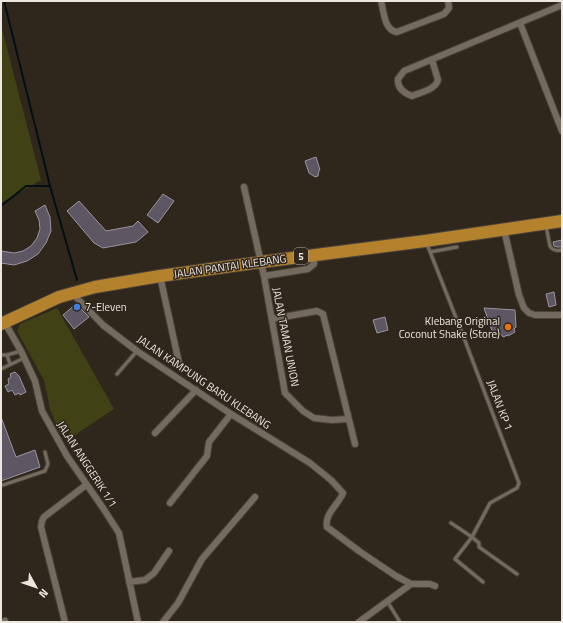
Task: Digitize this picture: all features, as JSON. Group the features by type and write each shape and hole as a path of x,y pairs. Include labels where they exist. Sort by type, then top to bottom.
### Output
{"highway":[{"name":"JALAN PANTAI KLEBANG","path":"3,324 44,304 72,293 95,287 160,276 425,241 504,228 562,221"}],"street":[{"path":"381,1 388,27 397,32 444,14 449,8 448,1"},
{"path":"432,60 438,80 434,86 412,96 401,89 398,82 401,73 562,5"},
{"path":"520,23 562,131"},
{"name":"JALAN TAMAN UNION","path":"244,187 264,276 286,393 303,411 314,418 332,420 348,419"},
{"path":"504,228 519,295 524,308 529,313 535,315 562,315"},
{"path":"264,276 308,269 314,264 314,255"},
{"path":"160,276 179,363"},
{"name":"JALAN KAMPUNG BARU KLEBANG","path":"72,293 103,325 137,351 231,414 310,463 331,480 343,493 329,515 326,522 327,527 359,551 396,576 411,584"},
{"path":"272,319 317,311 323,314 355,444"},
{"name":"JALAN ANGGERIK 1/1","path":"3,324 21,351 35,382 42,412 67,456 119,533 138,622"},
{"path":"154,433 196,390"},
{"path":"170,503 207,456 210,442 231,414"},
{"path":"65,622 41,527 44,517 86,485"},
{"path":"163,622 178,603 202,559 255,497"},
{"path":"129,582 145,580 154,573 169,551"},
{"path":"359,622 411,584 430,584 435,586"}],"lane":[{"path":"546,223 550,246 554,250 562,250"},
{"name":"JALAN KP 1","path":"425,241 464,338 519,483 518,488 490,503 472,537"},
{"path":"430,252 457,247"},
{"path":"1,354 7,355 21,351"},
{"path":"117,374 137,351"},
{"path":"7,355 10,364"},
{"path":"1,369 24,358"},
{"path":"1,485 45,471 48,464 45,452"},
{"path":"451,523 472,537 479,543 479,547 517,574"},
{"path":"472,537 455,559 483,582"},
{"path":"387,601 400,622"}],"shaded area":[{"path":"1,25 41,180 1,203"},
{"path":"57,308 114,409 72,437 69,431 61,435 50,409 44,380 17,331 20,324"}],"building":[{"path":"316,157 320,170 318,176 315,177 309,173 305,161"},
{"path":"163,194 174,201 158,223 147,215"},
{"path":"79,201 106,231 133,226 138,221 148,232 136,242 103,248 94,243 67,211"},
{"path":"45,205 50,217 51,231 46,243 38,254 27,261 14,265 1,263 1,251 14,253 23,251 31,246 37,238 40,229 39,220 35,211"},
{"path":"562,240 562,247 554,246 553,242"},
{"path":"554,292 556,305 549,307 546,294"},
{"path":"76,304 89,317 74,329 63,315"},
{"path":"484,308 515,310 515,332 503,337 499,332 493,334"},
{"path":"385,317 388,330 377,333 373,320"},
{"path":"15,372 19,376 26,392 20,395 19,393 15,395 12,390 8,392 5,386 9,384 8,379 11,377 10,374"},
{"path":"1,417 16,457 35,450 40,467 1,481"}],"waterway":[{"path":"4,1 50,186 77,280"},
{"path":"1,206 26,186 50,186"}],"place":[{"name":"7-Eleven","path":"77,307"},
{"name":"Klebang Original Coconut Shake (Store)","path":"508,327"}]}
